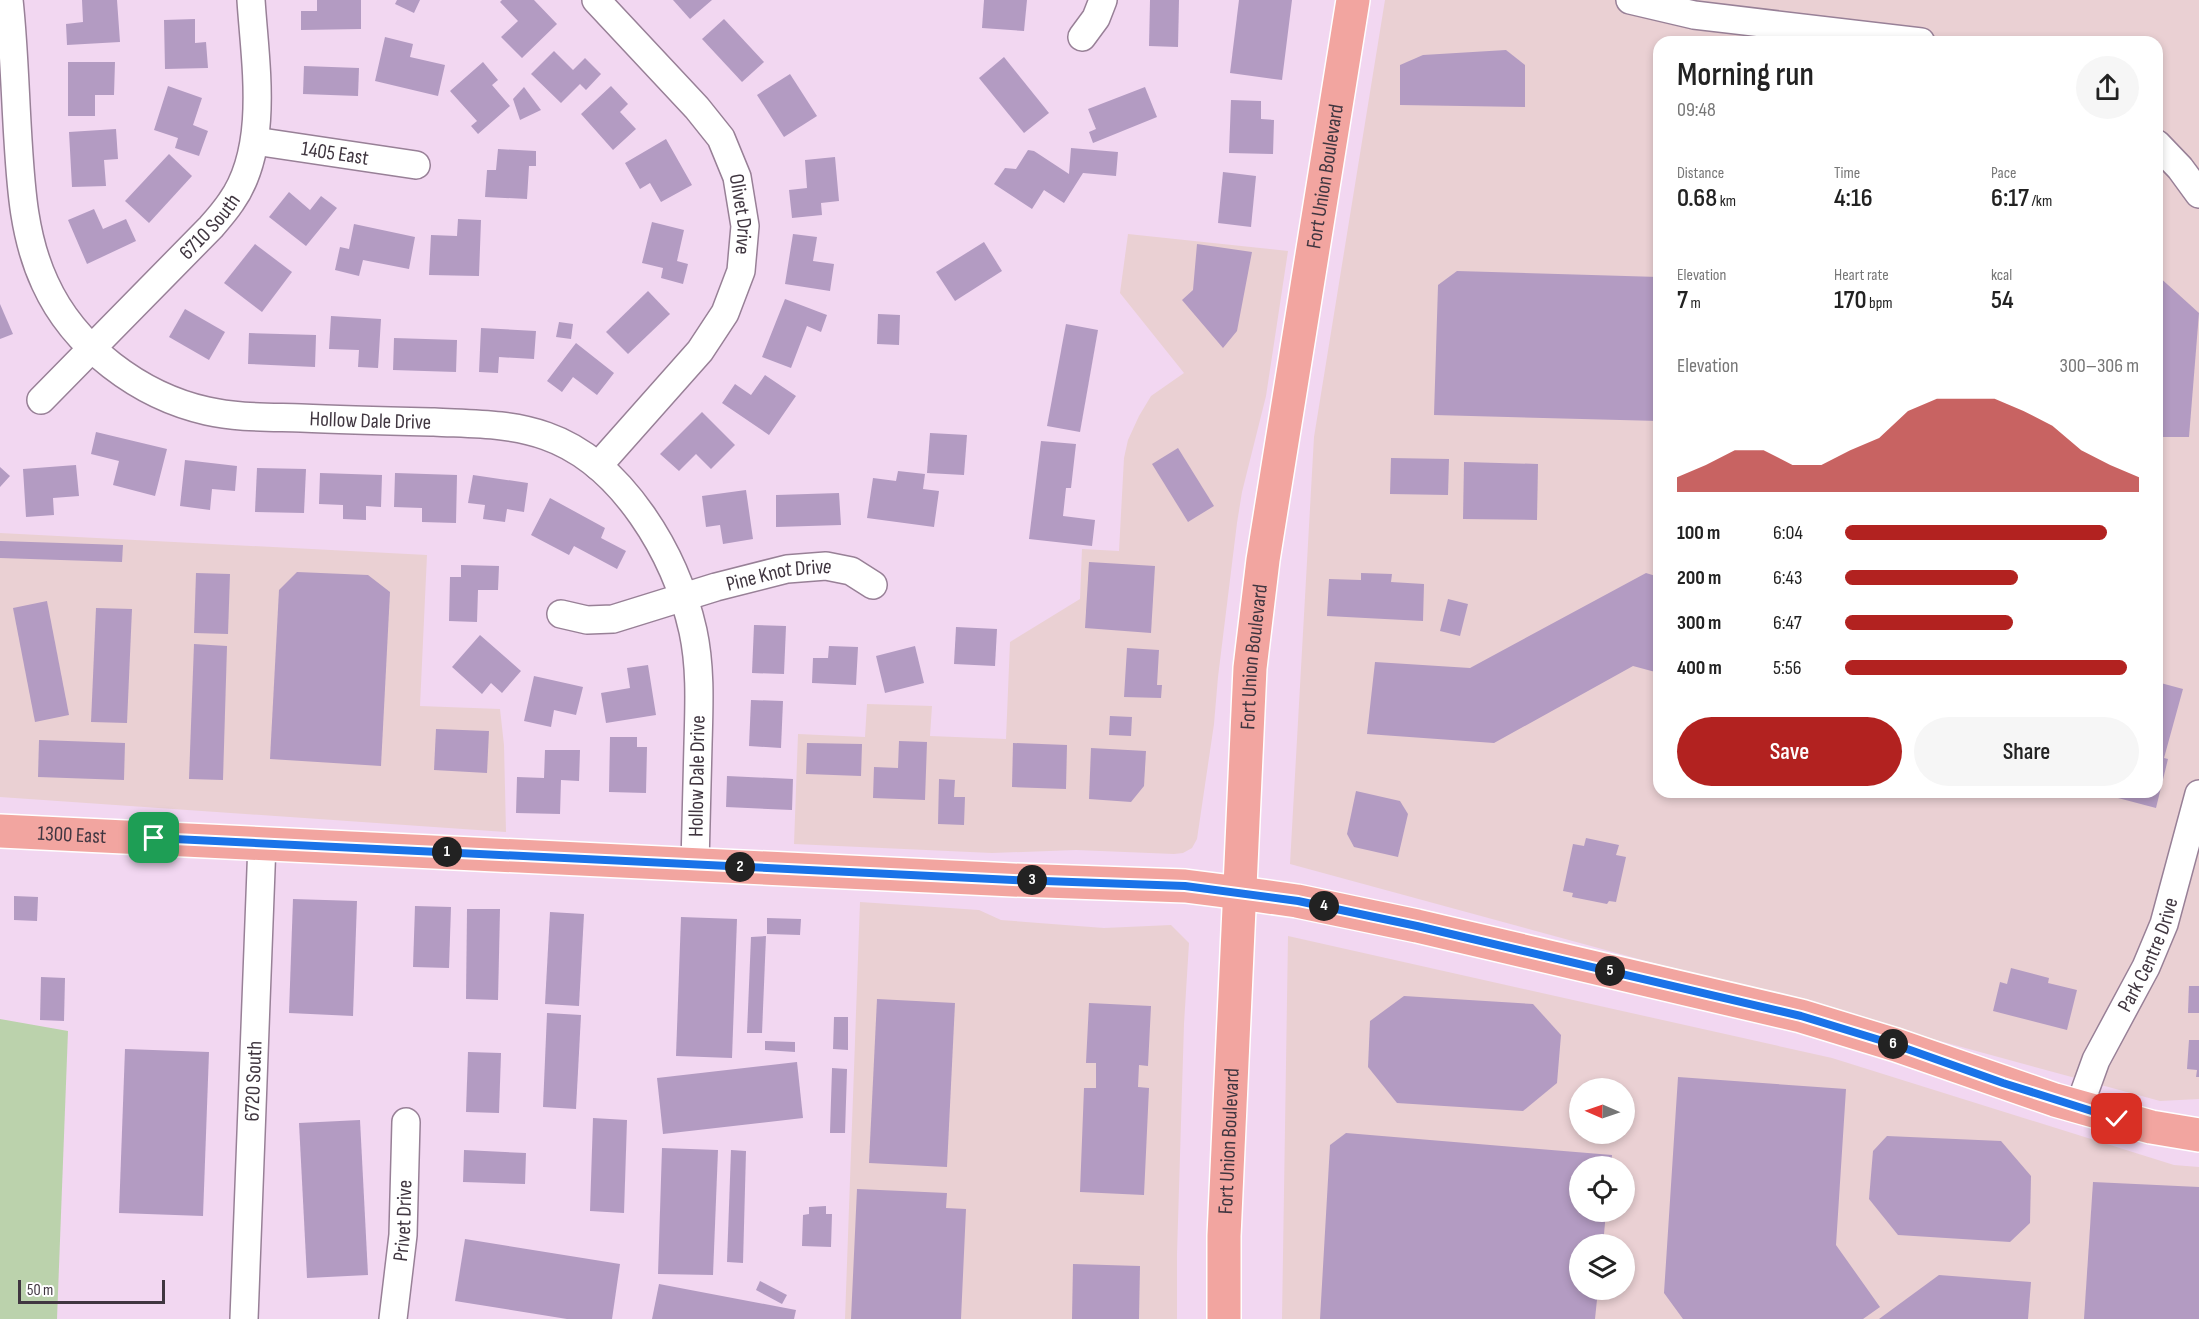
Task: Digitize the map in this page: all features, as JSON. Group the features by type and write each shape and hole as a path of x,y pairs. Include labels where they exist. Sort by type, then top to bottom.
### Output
{"main road":[{"name":"Fort Union Boulevard","path":"1224,1319 1224,1236 1244,762 1255,614 1353,0"},
{"name":"1300 East","path":"0,831 1013,880 1185,886 1298,901 1417,926 1801,1016 1896,1045 2079,1107 2151,1127 2199,1135"}],"street":[{"name":"Hollow Dale Drive","path":"9,0 24,211 31,248 46,285 57,304 92,349 111,365 169,399 208,412 250,417 473,424 514,427 548,436 572,448 598,466 633,504 656,537 683,597 694,636 698,675 695,864"},
{"name":"6710 South","path":"41,400 211,227 232,201 247,172 255,141 256,91 251,0"},
{"name":"Olivet Drive","path":"596,0 697,108 721,138 737,177 745,226 741,271 725,313 700,351 598,466"},
{"path":"1082,38 1096,18 1102,0"},
{"path":"1630,0 1694,15 1871,36"},
{"name":"1405 East","path":"255,141 417,165"},
{"path":"2163,150 2180,168 2199,194"},
{"name":"Pine Knot Drive","path":"561,614 586,620 613,619 761,574 787,569 826,566 851,571 873,585"},
{"name":"Park Centre Drive","path":"2079,1107 2096,1060 2145,967 2164,924 2199,794"},
{"name":"6720 South","path":"244,1319 262,843"},
{"name":"Privet Drive","path":"393,1319 403,1235 406,1122"}],"shaded area":[{"path":"1385,0 2199,0 2199,1099 2160,1101 1290,864 1314,437"},
{"path":"1128,234 1288,251 1266,396 1242,492 1237,523 1214,724 1197,839 1192,848 1183,853 1174,854 1076,850 992,853 794,844 798,734 865,737 867,704 932,706 930,736 1006,739 1010,642 1080,599 1082,549 1119,551 1124,458 1128,440 1151,396 1184,373 1120,293"},
{"path":"0,533 427,555 420,706 500,709 504,745 506,832 0,797"},
{"path":"860,902 979,910 1001,920 1104,928 1171,925 1189,943 1184,1024 1177,1319 845,1319"},
{"path":"1288,936 1832,1058 2174,1165 2199,1167 2199,1319 1282,1319"}],"green space":[{"path":"0,1019 68,1031 57,1319 0,1319"}],"building":[{"path":"82,0 117,0 120,42 67,45 66,24 83,22"},
{"path":"317,0 361,0 361,29 301,30 301,11 317,11"},
{"path":"397,0 420,0 414,13 395,4"},
{"path":"502,0 534,0 557,24 522,58 501,37 518,21 500,2"},
{"path":"673,0 712,0 690,19"},
{"path":"984,0 1027,0 1024,31 982,28"},
{"path":"1150,0 1179,0 1178,47 1149,46"},
{"path":"1239,0 1292,0 1282,80 1230,73"},
{"path":"195,19 195,43 206,42 208,68 165,69 164,20"},
{"path":"724,19 764,62 742,82 702,39"},
{"path":"385,37 413,44 410,57 445,65 438,96 375,81"},
{"path":"1506,50 1525,65 1525,107 1400,105 1400,65 1423,55"},
{"path":"554,51 573,70 585,58 601,74 586,90 580,84 561,103 531,74"},
{"path":"1004,57 1049,113 1024,133 979,78"},
{"path":"68,62 115,62 114,95 95,95 95,116 68,116"},
{"path":"483,62 498,80 492,85 510,106 478,134 471,126 477,121 450,91"},
{"path":"304,66 359,68 358,96 303,94"},
{"path":"790,74 817,116 784,137 757,95"},
{"path":"168,86 202,98 193,125 208,131 199,156 175,148 178,138 154,130"},
{"path":"611,86 628,104 620,112 636,129 613,150 581,114"},
{"path":"524,87 541,110 520,120 513,99"},
{"path":"1145,87 1157,117 1093,143 1089,132 1096,129 1088,109"},
{"path":"1231,100 1261,101 1261,119 1274,120 1273,154 1229,153"},
{"path":"116,129 118,159 104,160 106,186 72,187 69,132"},
{"path":"666,139 692,185 661,202 650,183 640,189 625,163"},
{"path":"1071,148 1118,152 1116,176 1083,173 1064,203 1044,190 1032,209 994,184 1005,168 1016,169 1028,150 1034,151 1069,174"},
{"path":"498,149 536,151 536,166 529,166 527,199 485,197 487,170 496,170"},
{"path":"169,154 192,176 149,223 125,201"},
{"path":"835,157 839,201 821,203 822,215 792,218 789,190 807,188 805,160"},
{"path":"1223,172 1256,176 1251,227 1218,223"},
{"path":"289,192 310,210 321,196 337,208 306,246 269,217"},
{"path":"94,209 103,229 126,219 136,241 87,264 68,220"},
{"path":"458,219 481,220 479,276 429,275 431,235 457,236"},
{"path":"652,222 684,230 677,261 688,264 683,284 661,278 663,268 642,263"},
{"path":"354,224 415,237 409,269 363,260 359,276 335,270 340,247 349,249"},
{"path":"793,234 817,237 813,261 834,264 830,291 785,284"},
{"path":"984,242 1002,271 955,301 936,272"},
{"path":"255,244 292,272 262,312 224,283"},
{"path":"1197,244 1252,252 1237,331 1223,348 1182,300 1193,290"},
{"path":"1457,271 1653,277 1653,421 1434,415 1438,285"},
{"path":"2163,280 2199,313 2189,437 2163,437"},
{"path":"648,291 670,314 628,354 606,332"},
{"path":"785,299 827,315 821,332 807,326 791,368 762,357"},
{"path":"0,304 13,334 0,339"},
{"path":"185,309 225,332 209,360 169,337"},
{"path":"878,314 900,315 899,345 877,344"},
{"path":"331,316 381,319 378,368 358,367 359,350 329,349"},
{"path":"559,322 573,324 571,339 556,337"},
{"path":"1066,324 1098,330 1080,432 1047,426"},
{"path":"481,328 536,331 534,359 499,357 498,373 479,372"},
{"path":"249,333 316,335 315,367 248,364"},
{"path":"394,338 457,340 456,372 393,370"},
{"path":"576,343 614,373 597,395 573,377 562,392 547,381"},
{"path":"765,375 796,396 769,435 722,403 735,384 751,395"},
{"path":"702,412 735,445 711,469 696,454 679,471 660,454"},
{"path":"96,432 167,449 155,496 113,485 119,461 91,454"},
{"path":"930,433 967,435 964,475 927,473"},
{"path":"1041,441 1076,444 1071,488 1066,488 1063,516 1095,520 1092,546 1029,539"},
{"path":"1178,448 1214,506 1188,522 1152,464"},
{"path":"1391,458 1449,459 1448,495 1390,494"},
{"path":"185,460 237,466 235,491 212,489 210,510 180,506"},
{"path":"1464,462 1538,464 1537,520 1463,519"},
{"path":"76,465 79,496 53,498 54,515 26,517 23,469"},
{"path":"0,467 10,476 0,487"},
{"path":"257,468 306,469 304,513 255,512"},
{"path":"898,471 925,474 923,489 939,491 934,527 867,518 873,478 896,481"},
{"path":"320,473 382,475 381,507 366,506 366,520 343,519 343,505 319,504"},
{"path":"395,473 457,475 456,523 422,522 422,508 394,507"},
{"path":"473,475 528,483 524,512 507,509 505,522 483,519 485,505 468,503"},
{"path":"746,490 753,539 723,544 720,525 706,527 702,496"},
{"path":"839,493 841,525 776,527 776,495"},
{"path":"550,498 605,528 601,538 626,551 617,569 574,546 569,555 531,535"},
{"path":"0,541 123,545 122,562 0,558"},
{"path":"1089,562 1155,566 1151,633 1085,628"},
{"path":"461,565 499,566 498,590 478,590 477,622 449,621 450,577 461,577"},
{"path":"297,572 368,575 390,592 381,766 270,759 279,590"},
{"path":"196,573 230,574 228,634 194,633"},
{"path":"1361,573 1392,574 1391,582 1424,584 1423,621 1327,616 1329,579 1361,580"},
{"path":"1646,573 1653,575 1653,671 1633,666 1494,743 1367,734 1375,662 1470,668"},
{"path":"1448,599 1468,604 1460,636 1440,631"},
{"path":"47,601 69,715 35,722 13,608"},
{"path":"96,608 132,609 127,723 91,722"},
{"path":"754,625 786,626 784,674 752,673"},
{"path":"956,627 997,629 995,666 954,664"},
{"path":"480,635 521,671 502,693 491,683 482,694 452,667"},
{"path":"194,644 227,646 223,780 189,779"},
{"path":"829,646 858,647 856,685 812,683 813,658 828,658"},
{"path":"915,646 924,683 885,693 876,656"},
{"path":"1127,648 1159,650 1157,685 1162,685 1161,698 1124,697"},
{"path":"648,665 656,715 606,723 601,693 630,688 627,668"},
{"path":"534,676 583,687 576,715 554,710 551,727 524,721"},
{"path":"2163,684 2183,689 2164,758 2168,759 2163,779"},
{"path":"751,700 783,701 781,748 749,746"},
{"path":"1110,716 1132,717 1131,736 1109,735"},
{"path":"436,729 489,731 487,773 434,770"},
{"path":"610,737 637,737 637,747 647,747 646,793 609,792"},
{"path":"39,740 125,743 124,780 38,777"},
{"path":"899,741 927,742 925,800 873,798 874,767 898,768"},
{"path":"807,743 862,744 861,776 806,774"},
{"path":"1013,743 1067,745 1066,789 1012,787"},
{"path":"1091,748 1146,751 1144,786 1131,802 1089,799"},
{"path":"545,750 580,750 579,781 561,780 560,814 516,813 517,777 544,778"},
{"path":"727,776 793,779 792,810 726,807"},
{"path":"939,779 955,780 954,797 965,797 964,825 938,824"},
{"path":"1356,791 1400,801 1408,814 1398,857 1354,847 1347,834"},
{"path":"2118,798 2158,798 2156,808"},
{"path":"1586,838 1619,845 1616,855 1626,857 1616,902 1609,901 1607,904 1572,897 1573,893 1563,891 1573,844 1584,846"},
{"path":"14,896 38,897 37,921 14,920"},
{"path":"293,899 357,901 353,1016 289,1013"},
{"path":"415,906 451,907 449,968 413,967"},
{"path":"467,909 500,909 498,1000 466,999"},
{"path":"550,912 584,914 579,1006 545,1004"},
{"path":"681,917 737,919 732,1058 676,1056"},
{"path":"767,918 801,919 800,935 767,934"},
{"path":"766,936 762,1033 747,1033 751,937"},
{"path":"2011,968 2049,978 2048,983 2077,990 2067,1030 1993,1011 2000,982 2007,984"},
{"path":"41,977 65,978 64,1021 40,1020"},
{"path":"2189,986 2199,986 2199,1013 2188,1013"},
{"path":"1404,996 1533,1004 1561,1035 1557,1083 1523,1111 1397,1103 1368,1067 1370,1021"},
{"path":"877,999 955,1003 947,1167 869,1163"},
{"path":"1089,1003 1151,1006 1148,1066 1139,1065 1138,1087 1149,1088 1144,1195 1080,1192 1084,1088 1096,1088 1096,1063 1086,1063"},
{"path":"547,1013 581,1015 576,1109 543,1107"},
{"path":"834,1017 848,1017 848,1050 833,1049"},
{"path":"2189,1040 2199,1040 2199,1077 2196,1077 2197,1070 2187,1069"},
{"path":"765,1041 795,1042 795,1052 765,1050"},
{"path":"125,1049 209,1052 203,1216 119,1213"},
{"path":"468,1052 501,1053 499,1113 466,1112"},
{"path":"797,1062 803,1118 663,1134 657,1078"},
{"path":"832,1068 847,1069 845,1133 830,1133"},
{"path":"1678,1077 1846,1089 1836,1245 1880,1307 1863,1319 1683,1319 1664,1293"},
{"path":"593,1118 627,1120 624,1213 590,1211"},
{"path":"360,1120 368,1275 307,1278 299,1123"},
{"path":"1346,1133 1612,1155 1569,1156 1569,1222 1605,1222 1604,1234 1569,1234 1569,1300 1597,1300 1595,1319 1320,1319 1330,1145"},
{"path":"1887,1136 2001,1141 2031,1176 2030,1223 2010,1242 1898,1235 1869,1199 1873,1151"},
{"path":"662,1148 718,1150 713,1275 658,1274"},
{"path":"464,1150 526,1153 525,1184 463,1182"},
{"path":"731,1150 746,1151 743,1263 727,1262"},
{"path":"2093,1182 2199,1187 2199,1319 2084,1319"},
{"path":"857,1189 947,1193 946,1208 966,1209 961,1319 851,1319"},
{"path":"826,1206 826,1214 832,1214 831,1247 802,1246 803,1215 809,1214 809,1207"},
{"path":"465,1239 620,1264 612,1319 567,1319 455,1301"},
{"path":"1073,1264 1140,1266 1139,1319 1072,1319"},
{"path":"1939,1275 2031,1282 2028,1319 1879,1319"},
{"path":"760,1281 787,1295 782,1304 756,1290"},
{"path":"659,1284 796,1310 794,1319 652,1319"}],"route":[{"path":"154,838 1013,880 1094,881 1185,886 1298,901 1417,926 1801,1016 1838,1026 2003,1083 2117,1119"}]}
